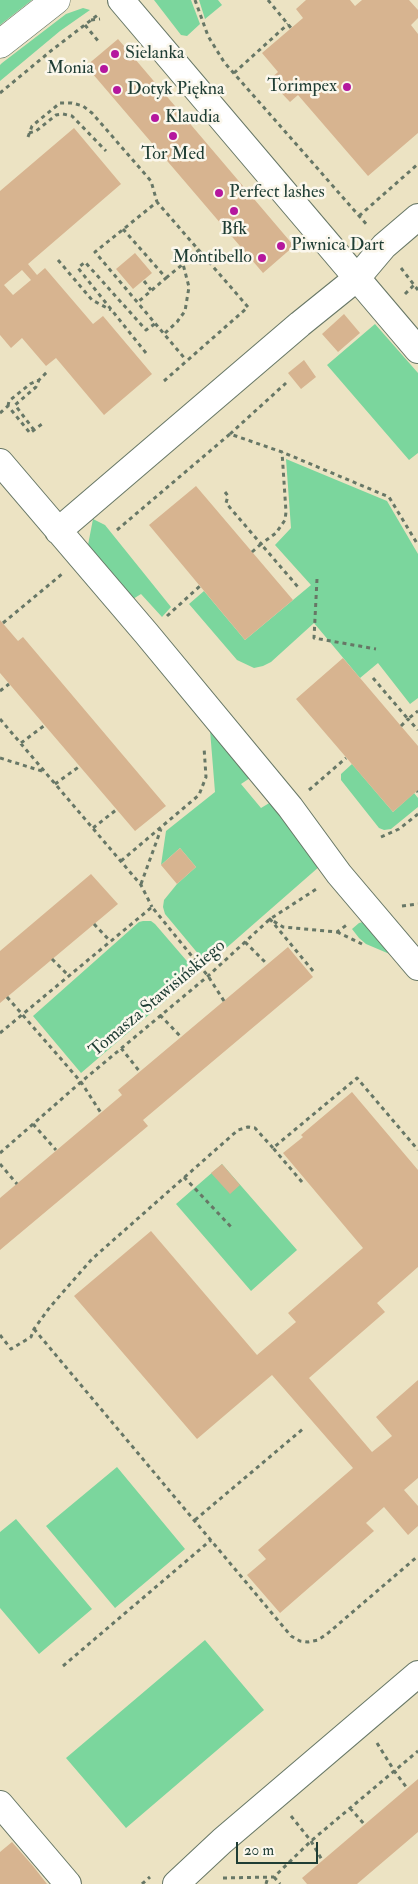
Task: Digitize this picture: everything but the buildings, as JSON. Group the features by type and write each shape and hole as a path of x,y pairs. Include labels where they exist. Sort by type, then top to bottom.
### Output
{"main road":[{"path":"0,44 56,0"}],"street":[{"path":"113,6 357,278 418,350"},
{"path":"58,531 300,324 357,278 384,246 418,217"},
{"path":"0,462 201,699 290,807 340,874 418,967"},
{"path":"176,1884 276,1795 418,1674"},
{"path":"0,1804 68,1884"}],"path":[{"path":"195,0 208,36 224,62 359,216 418,290"},
{"path":"234,73 290,26 268,0"},
{"path":"1,92 85,25 113,6"},
{"path":"85,25 99,42"},
{"path":"106,151 72,116 63,114 56,115 36,132 28,135 32,126 60,103 72,103 83,106 92,113 151,181 157,202 200,249 248,307 164,381"},
{"path":"359,216 418,164"},
{"path":"157,202 95,252 186,360"},
{"path":"123,229 166,278"},
{"path":"138,302 200,249"},
{"path":"58,260 92,300 114,311"},
{"path":"146,353 78,268 86,262 146,330 156,323"},
{"path":"165,333 185,311 189,287 183,264"},
{"path":"144,281 152,290"},
{"path":"0,413 16,395 48,372"},
{"path":"34,430 15,405 36,387 39,380"},
{"path":"117,530 230,434 286,383"},
{"path":"8,406 30,433 42,424"},
{"path":"230,434 282,452 389,496 418,545"},
{"path":"252,552 276,533 285,520 282,452"},
{"path":"225,492 228,496 226,503 298,587"},
{"path":"3,623 81,558"},
{"path":"317,579 314,638 376,649"},
{"path":"169,614 200,586"},
{"path":"373,678 418,730"},
{"path":"0,691 9,684"},
{"path":"121,861 194,799 205,783 201,699"},
{"path":"401,726 418,710"},
{"path":"0,719 141,884 152,907 208,976 224,1000"},
{"path":"21,743 45,725"},
{"path":"0,758 45,772"},
{"path":"290,807 346,758"},
{"path":"56,784 80,766"},
{"path":"92,828 116,810"},
{"path":"381,837 399,829 418,814"},
{"path":"141,884 161,828"},
{"name":"Tomasza Stawisińskiego","path":"0,1153 81,1082 208,976 270,919 340,874"},
{"path":"0,1033 152,907"},
{"path":"270,919 283,927 337,932 369,909"},
{"path":"270,919 313,971"},
{"path":"94,924 110,942"},
{"path":"245,942 267,964"},
{"path":"52,959 69,976"},
{"path":"7,997 81,1082 101,1113"},
{"path":"160,1015 181,1037"},
{"path":"121,1048 140,1072"},
{"path":"273,1148 358,1078 418,1150"},
{"path":"34,1124 56,1150"},
{"path":"0,1335 12,1349 30,1337 34,1329 92,1259 238,1130 248,1127 255,1128 302,1182"},
{"path":"0,1164 17,1184"},
{"path":"184,1177 232,1229"},
{"path":"34,1329 291,1636 300,1641 318,1640 418,1556"},
{"path":"194,1520 304,1428"},
{"path":"63,1666 211,1540"},
{"path":"363,1720 407,1788"},
{"path":"215,1878 274,1877 311,1841 418,1751"},
{"path":"276,1795 311,1841 322,1860"},
{"path":"350,1808 364,1824"},
{"path":"266,1884 268,1877"},
{"path":"274,1877 280,1884"}],"green space":[{"path":"0,0 32,0 0,25"},
{"path":"154,0 191,0 200,24 187,36 181,35"},
{"path":"199,0 218,0 222,5 205,19"},
{"path":"83,8 90,10 60,31 0,81 0,65 2,63 66,14"},
{"path":"375,324 418,373 418,453 409,460 327,365"},
{"path":"286,459 387,501 418,554 418,698 410,704 378,663 360,678 314,623 271,662 254,668 237,660 189,604 204,591 245,640 311,585 275,545 291,528"},
{"path":"93,519 105,525 171,607 162,617 141,594 133,599 88,545"},
{"path":"210,730 250,778 241,784 261,808 271,802 320,866 216,957 208,959 200,956 165,914 163,907 164,900 177,884 196,867 180,848 161,865 166,831 215,792"},
{"path":"352,764 393,812 414,793 418,798 418,807 391,829 384,830 379,828 341,780 341,774"},
{"path":"151,921 155,924 192,967 193,977 81,1073 33,1016 139,922"},
{"path":"363,922 392,955 366,944 359,938 352,929"},
{"path":"222,1164 297,1250 251,1291 176,1204"},
{"path":"117,1467 185,1549 115,1608 46,1526"},
{"path":"16,1519 92,1609 39,1654 0,1608 0,1532"},
{"path":"205,1640 264,1710 126,1828 66,1758"}],"place":[{"name":"Sielanka","path":"115,54"},
{"name":"Monia","path":"104,69"},
{"name":"Torimpex","path":"347,87"},
{"name":"Dotyk Piękna","path":"117,90"},
{"name":"Klaudia","path":"155,118"},
{"name":"Tor Med","path":"173,136"},
{"name":"Perfect lashes","path":"219,193"},
{"name":"Bfk","path":"234,211"},
{"name":"Piwnica Dart","path":"281,246"},
{"name":"Montibello","path":"262,258"}]}
